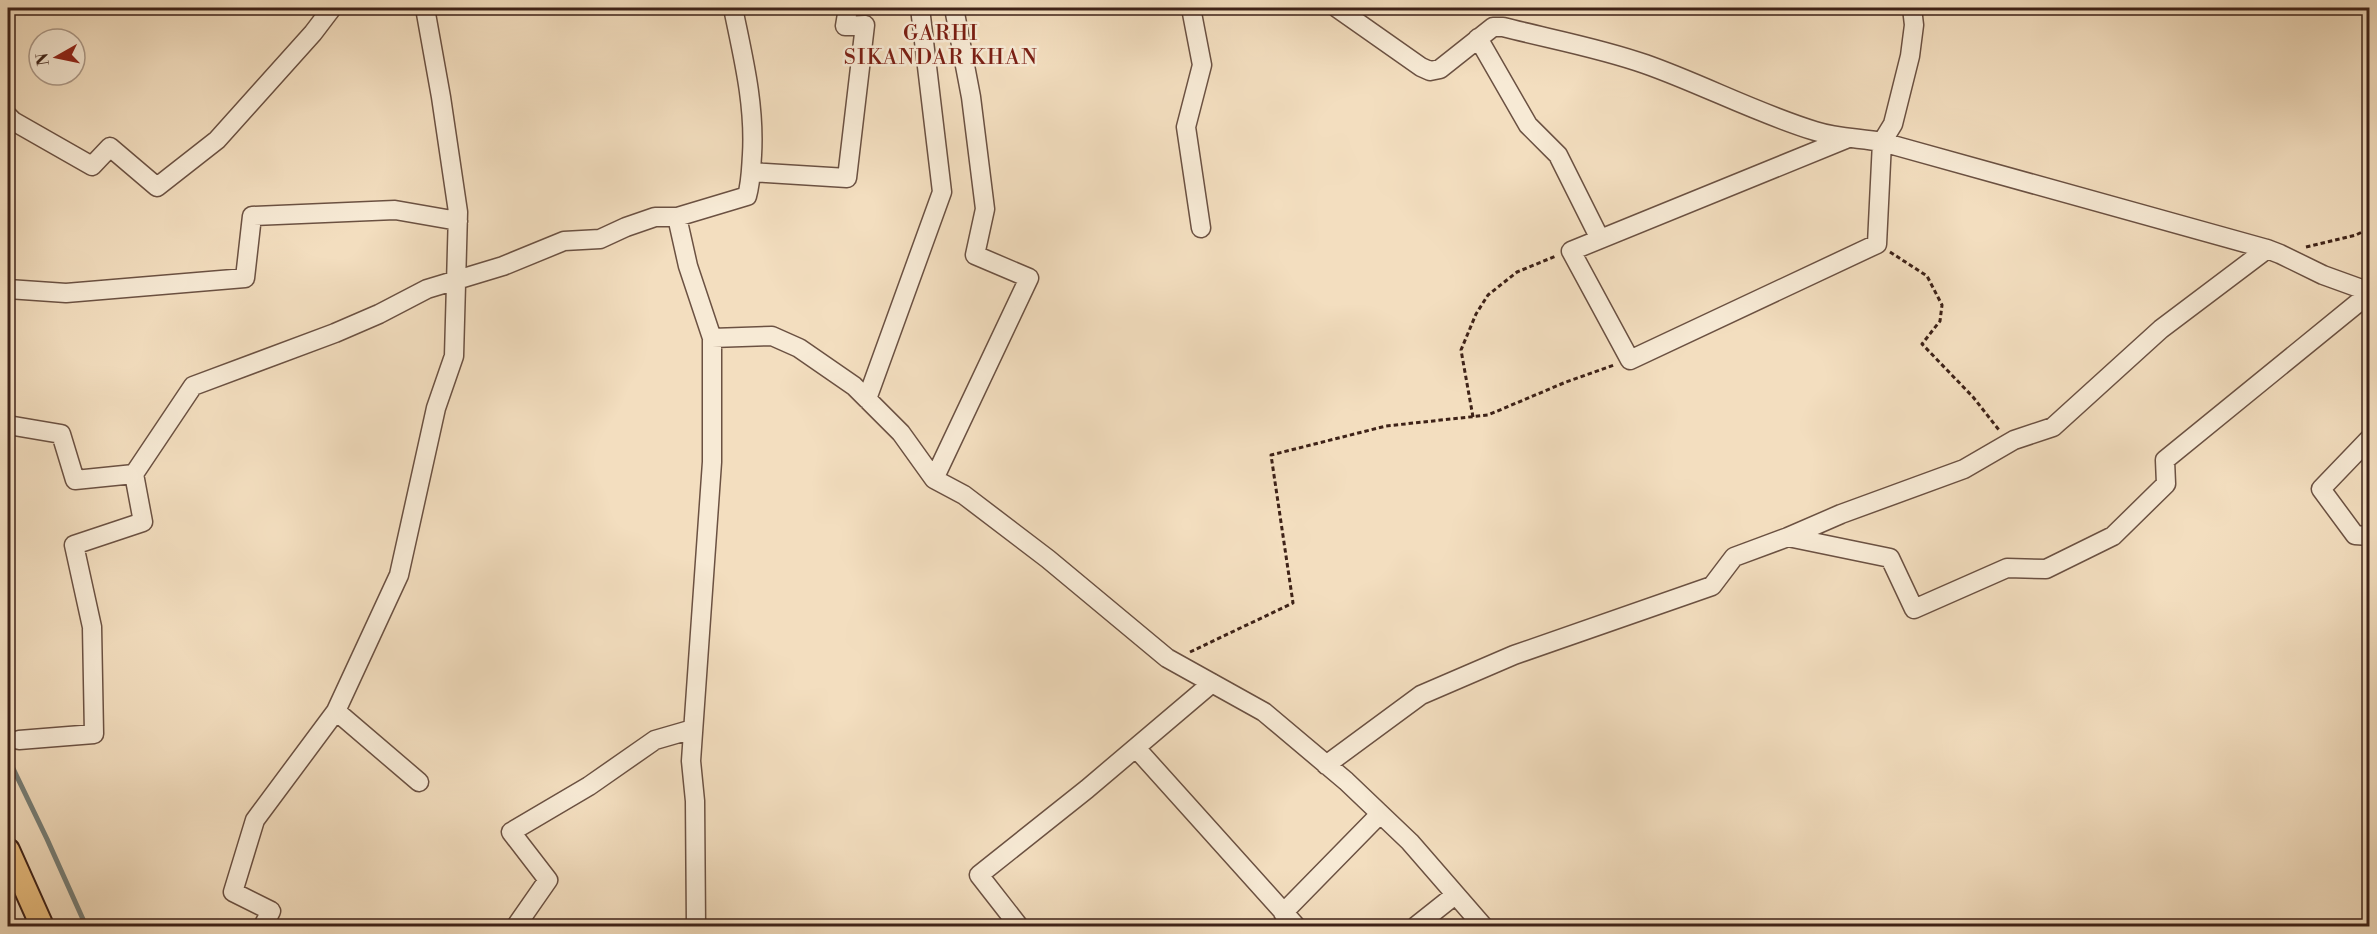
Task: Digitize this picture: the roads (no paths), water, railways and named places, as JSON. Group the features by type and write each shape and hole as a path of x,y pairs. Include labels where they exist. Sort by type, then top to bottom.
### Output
{"main road":[{"path":"10,865 42,927"}],"street":[{"path":"8,116 92,166 110,147 157,187 217,140 313,33 332,8"},
{"path":"262,927 271,911 233,892 255,820 336,711 399,575 436,408 454,356 458,221 441,97 425,8"},
{"path":"18,740 94,734 92,627 74,545 144,522 134,474 194,386 325,337 379,314 427,289 502,266 564,242 600,239 626,227 655,218 677,217 747,196 751,172 753,127 751,93 734,8"},
{"path":"751,172 847,178 865,25 845,26 848,8"},
{"path":"867,399 942,192 920,8"},
{"path":"934,479 1029,278 975,255 985,209 971,97 954,8"},
{"path":"1191,8 1202,65 1186,127 1201,228"},
{"path":"1337,8 1421,67 1431,71 1440,69 1493,27 1503,27 1644,64 1791,123 1846,139"},
{"path":"1912,8 1914,25 1910,56 1893,124 1882,142 1878,244 1630,360 1571,251 1846,139 1862,138 1882,142 2274,252 2323,275 2370,292"},
{"path":"1479,38 1528,126 1558,155 1600,240"},
{"path":"8,289 66,293 244,278 252,216 395,210 458,221"},
{"path":"677,217 688,266 712,338 712,462 691,760 695,801 696,927"},
{"path":"1326,765 1421,694 1514,655 1712,586 1734,557 1841,514 1964,469 2009,443 2053,427 2161,330 2274,252"},
{"path":"1788,537 1890,558 1914,609 2007,568 2046,569 2113,536 2166,484 2165,460 2370,292"},
{"path":"712,338 772,336 799,348 854,386 901,433 934,479 964,495 1048,559 1172,660 1263,712 1326,765 1410,842 1483,927"},
{"path":"8,425 61,435 75,480 134,474"},
{"path":"2370,438 2321,489 2355,535 2370,536"},
{"path":"1016,927 1018,925 979,875 1136,748 1212,683"},
{"path":"336,711 419,782"},
{"path":"516,927 548,880 511,832 590,786 655,740 693,729"},
{"path":"1136,748 1296,927"},
{"path":"1284,913 1380,814"},
{"path":"1416,927 1455,895"}],"waterway":[{"path":"8,758 86,926"}],"district":[{"name":"GARHI SIKANDAR KHAN","path":"941,45"}]}
